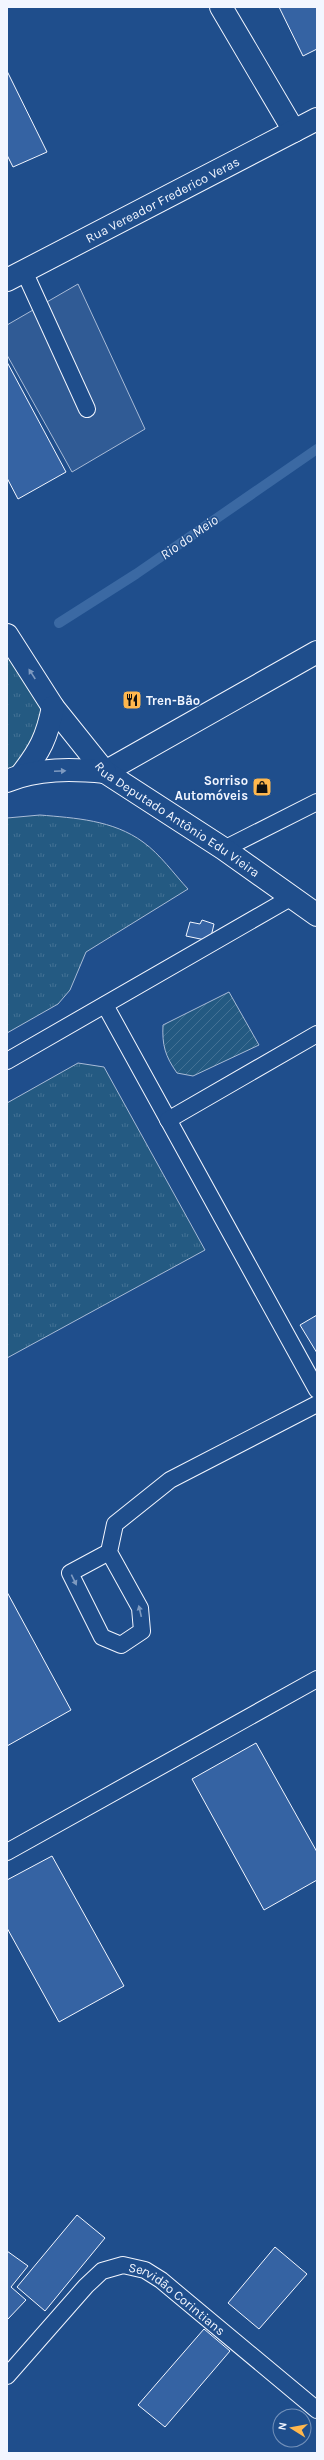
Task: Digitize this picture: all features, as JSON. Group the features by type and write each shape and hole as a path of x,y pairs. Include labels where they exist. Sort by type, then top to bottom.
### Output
{"street":[{"path":"221,7 294,131"},
{"name":"Rua Vereador Frederico Veras","path":"15,276 317,120"},
{"name":"Rua Deputado Antônio Edu Vieira","path":"7,635 53,707 105,772 224,849 317,916"},
{"path":"14,778 79,770 105,772 317,652"},
{"path":"14,778 38,753 48,733 53,707"}],"lane":[{"path":"15,276 87,409"},
{"path":"224,849 317,802"},
{"path":"7,1061 292,897"},
{"path":"105,1005 317,1390"},
{"path":"168,1120 317,1034"},
{"path":"110,1552 70,1573 102,1637 121,1645 142,1632 140,1608 110,1552 115,1524 170,1480 317,1404"},
{"path":"7,1852 317,1679"},
{"name":"Servidão Corintians","path":"7,2376 86,2286 102,2271 123,2265 145,2270 162,2280 317,2410"}],"green space":[{"path":"7,647 42,702 44,719 24,760 7,774"},
{"path":"40,815 93,821 119,829 131,835 143,842 155,852 188,889 86,952 70,990 58,1004 7,1033 7,818"},
{"path":"229,992 259,1045 193,1076 177,1073 165,1050 163,1025"},
{"path":"78,1063 104,1067 205,1250 7,1358 7,1103"}],"shaded area":[{"path":"78,284 145,429 72,472 7,355 7,325"}],"building":[{"path":"279,7 317,7 317,49 303,56"},
{"path":"7,71 47,152 13,167 7,155"},
{"path":"7,362 66,472 18,499 7,478"},
{"path":"202,920 214,924 210,941 186,936 190,922 200,924"},
{"path":"317,1315 317,1353 300,1325"},
{"path":"7,1592 71,1710 7,1746"},
{"path":"256,1743 317,1852 317,1880 264,1910 192,1779"},
{"path":"52,1856 124,1986 59,2022 7,1928 7,1880"},
{"path":"77,2215 105,2238 45,2311 17,2287"},
{"path":"275,2247 307,2274 259,2329 228,2303"},
{"path":"7,2251 28,2266 11,2287 26,2300 7,2320"},
{"path":"204,2329 230,2351 165,2427 138,2405"}],"waterway":[{"name":"Rio do Meio","path":"59,623 136,574 317,449"}],"place":[{"name":"Tren-Bão","path":"132,700"},
{"name":"Sorriso Automóveis","path":"262,787"}]}
